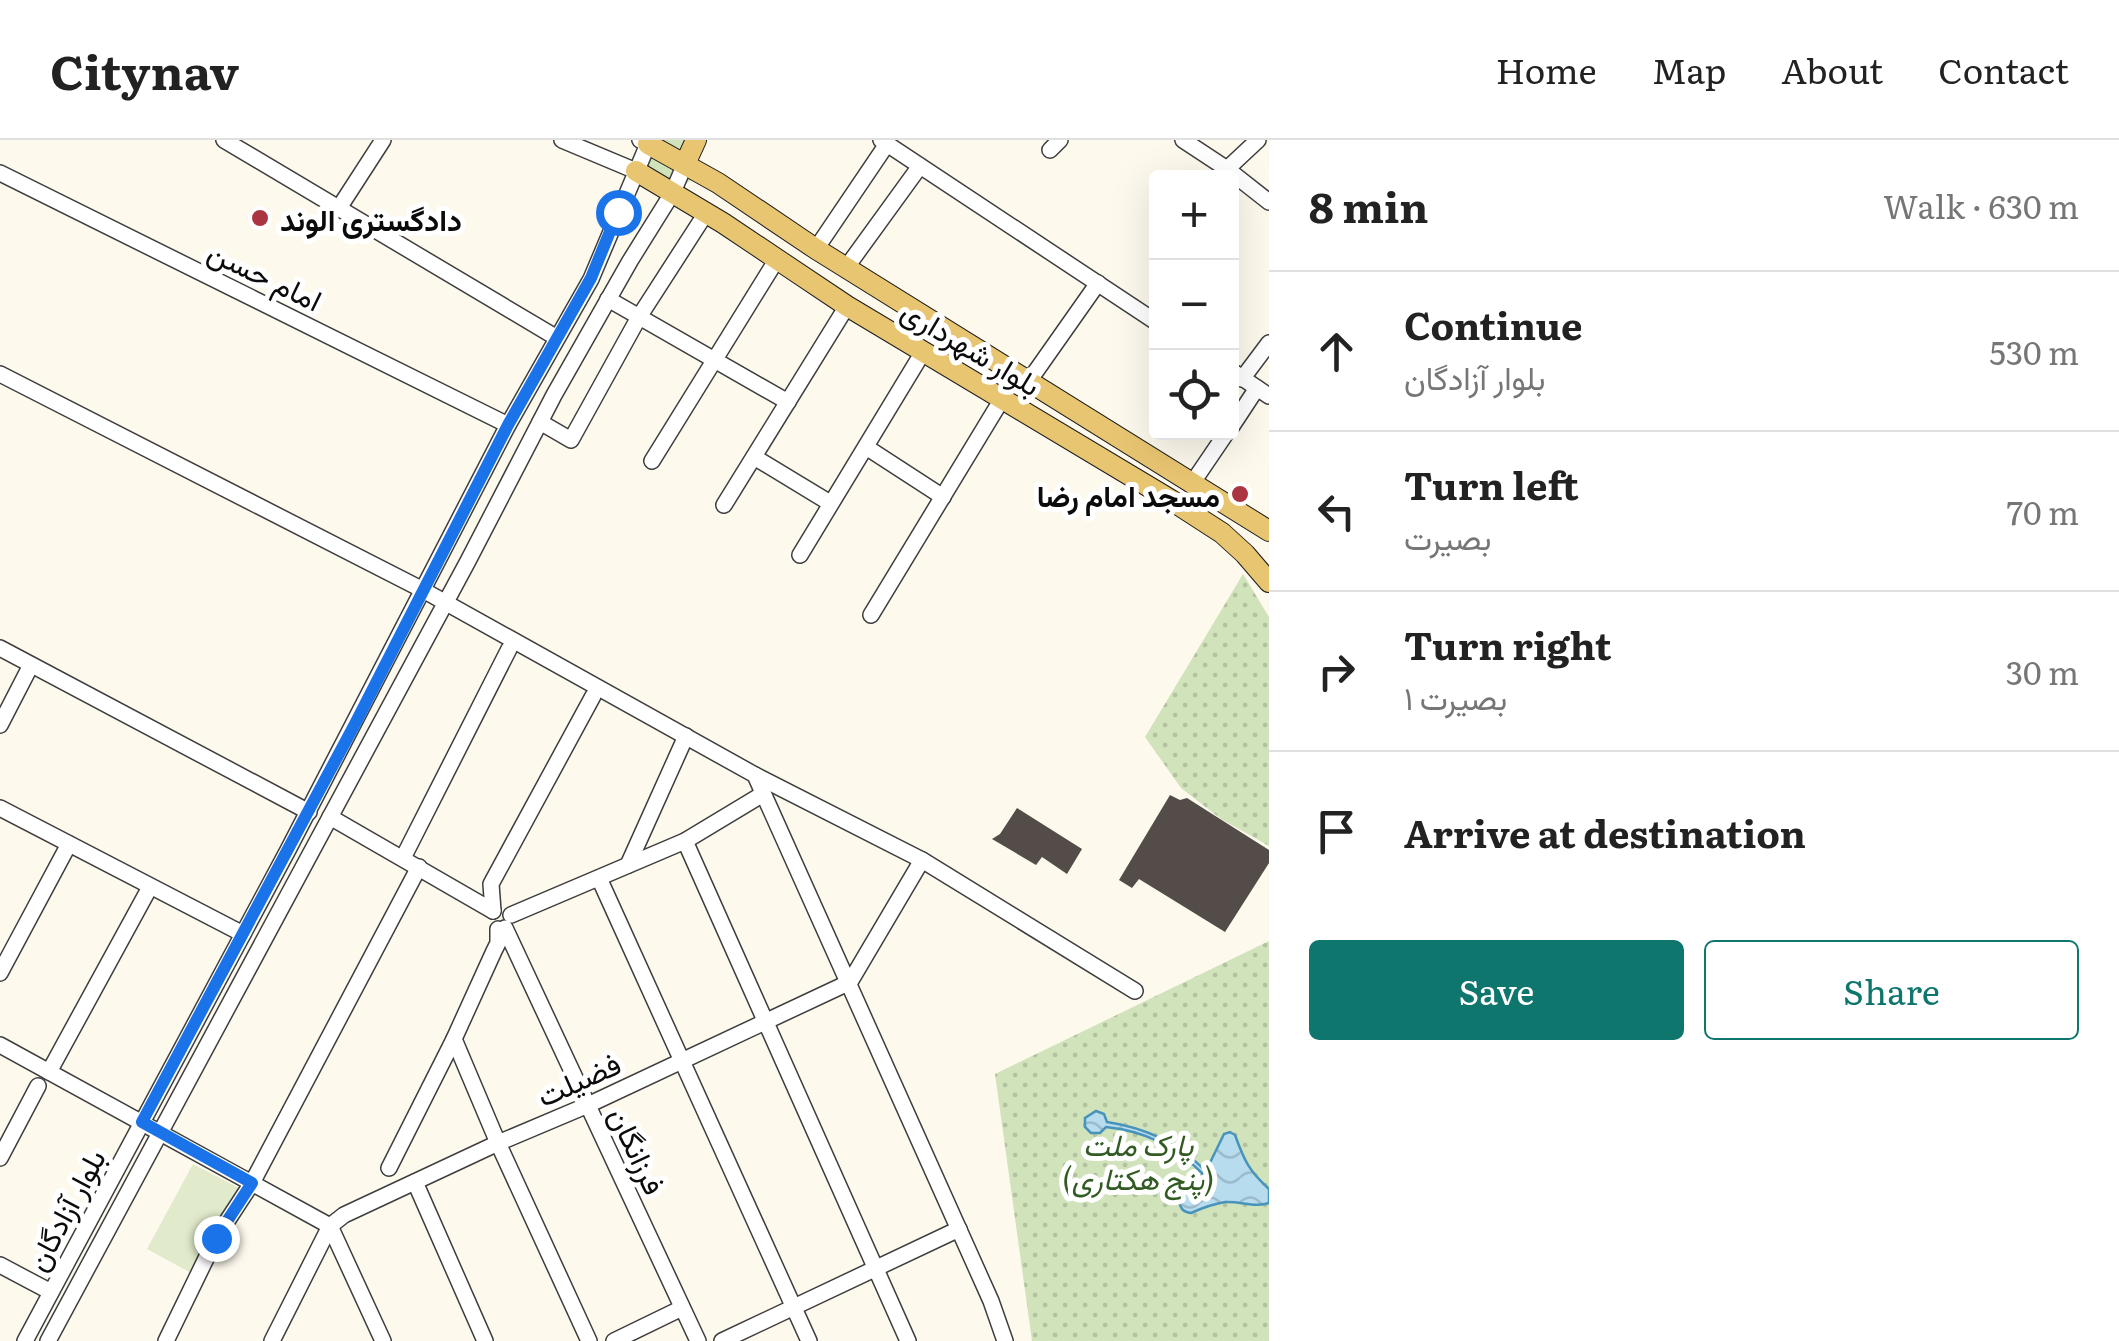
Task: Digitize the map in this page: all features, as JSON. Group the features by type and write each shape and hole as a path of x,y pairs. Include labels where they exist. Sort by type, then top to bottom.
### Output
{"main road":[{"path":"685,164 696,140"},
{"name":"بلوار شهرداری","path":"646,141 1269,531"},
{"name":"بلوار شهرداری","path":"636,171 847,306 1222,534 1269,582"}],"street":[{"path":"224,140 557,338"},
{"path":"339,208 383,140"},
{"path":"562,140 636,171"},
{"path":"1183,140 1269,202"},
{"path":"1227,169 1258,140"},
{"name":"بلوار آزادگان","path":"25,1341 308,812 508,425 591,278 646,141"},
{"path":"816,249 884,142 1149,317"},
{"name":"بلوار آزادگان","path":"48,1341 540,422 673,192 685,164"},
{"path":"846,268 920,166"},
{"name":"امام حسن","path":"0,173 508,425"},
{"path":"540,422 570,440 639,317 706,213"},
{"path":"652,462 777,260"},
{"path":"1029,381 1098,284"},
{"path":"608,299 788,402"},
{"path":"724,505 847,306"},
{"path":"1239,373 1269,343"},
{"path":"800,555 923,352"},
{"path":"0,374 423,590 755,775 922,860 1135,991"},
{"path":"1239,376 1263,392 1239,418"},
{"path":"871,616 1002,399"},
{"path":"1191,485 1222,440"},
{"path":"866,447 943,497"},
{"path":"754,457 830,503"},
{"path":"0,648 308,812"},
{"path":"403,858 509,650"},
{"path":"0,725 31,665"},
{"path":"493,910 492,884 593,696"},
{"path":"628,865 686,736"},
{"path":"755,775 991,1301 1004,1341"},
{"path":"505,924 685,841 763,794"},
{"path":"0,808 243,934"},
{"path":"330,817 493,910 506,909 498,943 389,1168"},
{"path":"685,841 908,1341"},
{"path":"0,973 69,844"},
{"path":"850,982 922,860"},
{"path":"166,1341 216,1238 252,1183 419,868"},
{"path":"599,878 809,1341"},
{"path":"50,1072 150,887"},
{"name":"فرزانگان","path":"505,924 698,1341"},
{"name":"فضیلت","path":"330,1226 344,1215 414,1182 850,982"},
{"path":"454,1039 589,1341"},
{"path":"0,1045 330,1226 384,1341"},
{"path":"0,1158 38,1086"},
{"path":"414,1182 485,1341"},
{"path":"272,1341 330,1226"},
{"path":"722,1341 959,1229"},
{"path":"0,1265 52,1292"},
{"path":"614,1341 682,1308"}],"green space":[{"path":"644,140 686,140 695,171 691,180 675,192 634,162"},
{"path":"1243,574 1269,617 1269,846 1221,819 1181,788 1145,737"},
{"name":"پارک ملت (پنج هکتاری)","path":"1269,941 1269,1341 1032,1341 995,1074"},
{"path":"193,1164 241,1189 193,1274 147,1249"}],"water":[{"path":"1096,1111 1104,1114 1107,1122 1161,1138 1206,1171 1224,1134 1230,1132 1252,1171 1269,1189 1269,1203 1225,1202 1191,1213 1184,1211 1179,1202 1203,1174 1182,1155 1146,1136 1106,1127 1100,1133 1091,1133 1085,1127 1085,1118"}],"building":[{"path":"1170,795 1180,800 1187,798 1269,850 1269,863 1225,932 1139,879 1132,888 1119,880"},
{"path":"1017,808 1082,849 1067,874 1042,857 1036,865 992,839 1000,834"}],"place":[{"name":"دادگستری الوند","path":"260,218"},
{"name":"مسجد امام رضا","path":"1240,494"}],"route":[{"path":"216,1238 252,1183 142,1122 356,722 508,425 591,278 618,212"}]}
